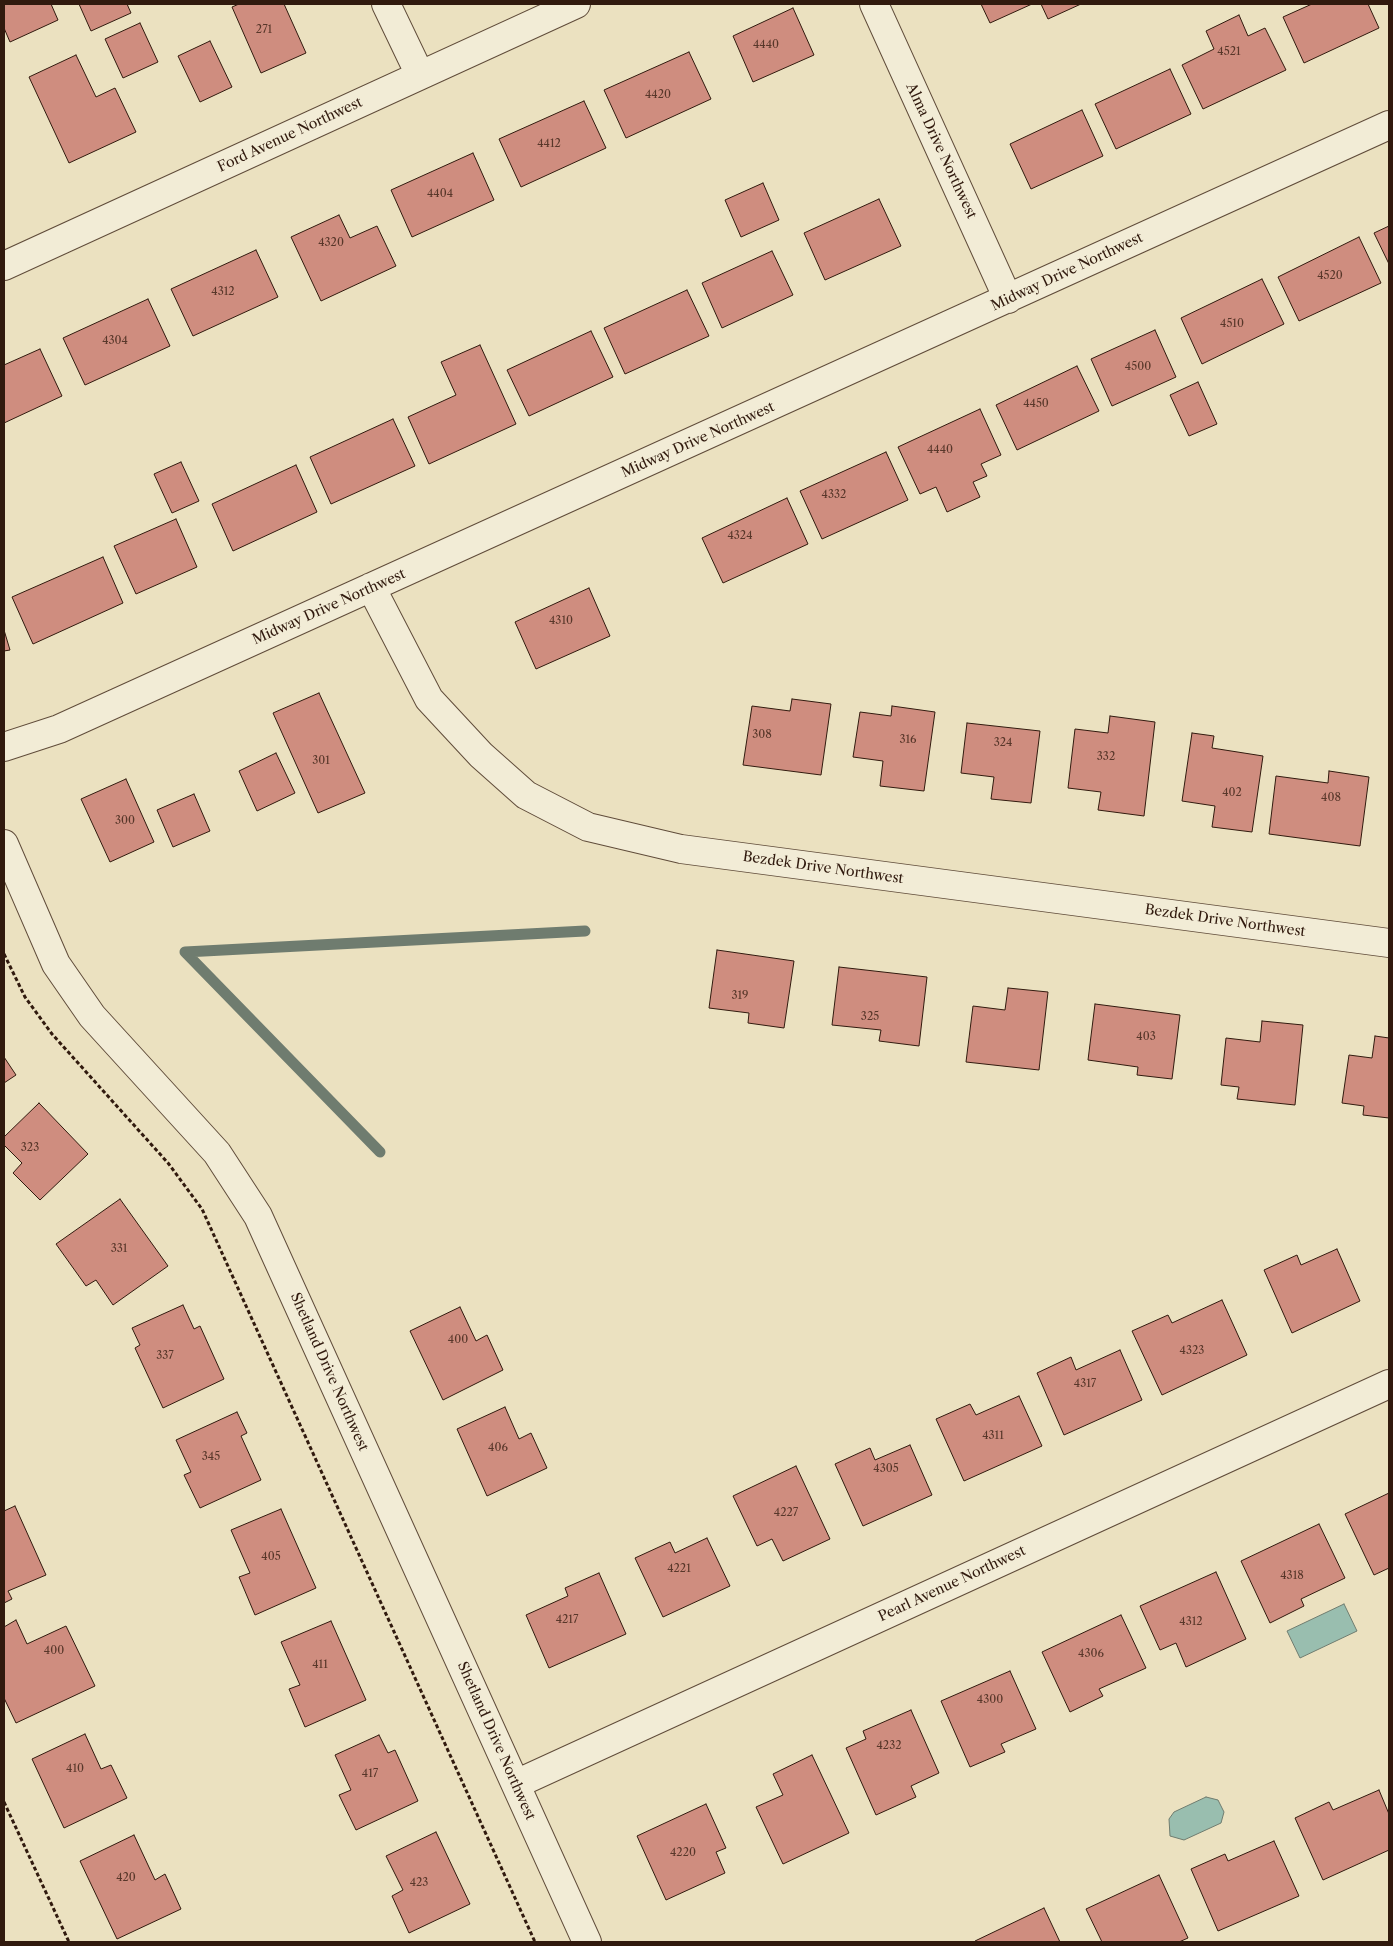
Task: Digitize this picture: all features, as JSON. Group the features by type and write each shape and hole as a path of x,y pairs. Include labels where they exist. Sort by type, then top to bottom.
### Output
{"street":[{"path":"386,4 420,75"},
{"name":"Ford Avenue Northwest","path":"6,258 576,4"},
{"name":"Alma Drive Northwest","path":"874,4 1008,299"},
{"name":"Midway Drive Northwest","path":"4,747 59,729 1389,125"},
{"name":"Bezdek Drive Northwest","path":"371,588 429,699 481,755 526,795 588,827 681,849 1389,943"},
{"name":"Shetland Drive Northwest","path":"4,844 56,964 92,1016 217,1153 258,1216 587,1942"},
{"name":"Pearl Avenue Northwest","path":"516,1784 1389,1384"}],"path":[{"path":"4,954 25,997 52,1034 168,1163 202,1209 535,1942"},
{"path":"4,1802 69,1942"}],"shaded area":[{"path":"1344,1604 1357,1631 1300,1658 1287,1631"},
{"path":"1206,1797 1218,1800 1224,1812 1221,1823 1184,1840 1170,1836 1169,1819 1174,1812"}],"building":[{"path":"4,4 51,4 58,20 10,42 4,28"},
{"path":"79,4 127,4 131,13 91,31"},
{"path":"239,4 284,4 306,53 261,73 232,7"},
{"path":"981,4 1032,4 990,23"},
{"path":"1041,4 1081,4 1048,19"},
{"path":"1312,4 1368,4 1379,28 1304,63 1283,17"},
{"path":"793,8 814,55 753,82 733,36"},
{"path":"1239,15 1248,36 1265,28 1286,70 1203,109 1182,65 1214,49 1206,31"},
{"path":"140,23 158,62 123,78 105,39"},
{"path":"210,41 232,87 200,102 178,56"},
{"path":"689,52 711,99 626,138 604,90"},
{"path":"76,55 96,97 115,88 136,132 69,163 29,77"},
{"path":"1170,69 1191,114 1116,149 1095,104"},
{"path":"584,101 606,148 521,187 499,139"},
{"path":"1082,110 1103,156 1031,189 1010,144"},
{"path":"473,153 494,200 412,237 391,190"},
{"path":"763,183 779,220 741,237 725,200"},
{"path":"879,199 901,246 825,280 804,233"},
{"path":"339,215 350,238 377,226 396,266 321,301 291,237"},
{"path":"1389,226 1389,264 1374,233"},
{"path":"1359,237 1381,283 1299,321 1278,277"},
{"path":"256,250 278,297 193,336 171,289"},
{"path":"772,251 793,295 722,328 702,283"},
{"path":"1262,279 1284,324 1202,364 1181,318"},
{"path":"687,290 709,336 625,374 604,328"},
{"path":"148,299 170,346 85,385 63,338"},
{"path":"1155,330 1176,377 1112,406 1091,359"},
{"path":"591,331 613,377 529,416 507,370"},
{"path":"480,345 516,424 429,464 408,417 456,395 441,362"},
{"path":"40,349 62,396 4,423 4,365"},
{"path":"1077,366 1099,411 1017,450 996,405"},
{"path":"1198,382 1217,424 1189,436 1170,395"},
{"path":"980,409 1001,455 981,464 987,476 973,482 980,497 947,512 936,487 920,494 898,447"},
{"path":"393,419 415,466 331,504 310,457"},
{"path":"886,452 908,500 822,539 800,491"},
{"path":"181,462 199,501 172,513 154,474"},
{"path":"296,465 317,512 233,551 212,504"},
{"path":"787,498 808,544 723,583 702,538"},
{"path":"176,519 197,567 136,594 114,546"},
{"path":"103,557 123,603 33,644 12,597"},
{"path":"589,588 610,636 536,669 515,622"},
{"path":"4,630 10,650 4,651"},
{"path":"319,693 365,793 318,813 273,713"},
{"path":"792,699 831,704 821,775 743,765 752,706 790,711"},
{"path":"892,706 935,712 924,791 880,786 883,761 853,757 860,712 891,716"},
{"path":"1110,716 1155,722 1144,816 1098,810 1101,792 1068,788 1075,729 1108,733"},
{"path":"967,723 1040,731 1031,803 991,799 994,777 961,773"},
{"path":"1192,733 1214,736 1212,748 1263,756 1252,832 1212,827 1215,806 1182,801"},
{"path":"276,753 295,793 257,811 239,771"},
{"path":"1329,771 1369,777 1360,846 1269,834 1276,776 1328,783"},
{"path":"126,779 154,842 110,862 81,799"},
{"path":"194,794 210,831 173,847 157,810"},
{"path":"717,950 794,961 784,1028 748,1023 749,1013 709,1008"},
{"path":"839,967 927,977 919,1046 879,1041 881,1030 832,1025"},
{"path":"1008,988 1048,992 1039,1070 966,1062 973,1006 1005,1010"},
{"path":"1095,1004 1180,1015 1172,1079 1137,1075 1138,1067 1088,1060"},
{"path":"1262,1021 1303,1025 1295,1105 1237,1099 1239,1087 1221,1085 1226,1038 1260,1042"},
{"path":"1375,1036 1389,1038 1389,1118 1363,1115 1364,1106 1342,1103 1349,1055 1372,1058"},
{"path":"4,1057 16,1075 4,1083"},
{"path":"39,1103 88,1154 40,1200 13,1173 22,1163 4,1145 4,1137"},
{"path":"120,1199 168,1266 113,1305 96,1280 86,1286 56,1244"},
{"path":"1337,1249 1360,1301 1292,1333 1264,1270 1297,1255 1301,1265"},
{"path":"1222,1300 1247,1355 1162,1395 1132,1331 1168,1315 1172,1323"},
{"path":"183,1305 194,1329 200,1326 224,1379 163,1408 135,1348 140,1345 132,1328"},
{"path":"460,1307 476,1341 487,1335 503,1370 443,1400 410,1331"},
{"path":"1120,1350 1142,1400 1064,1435 1037,1373 1071,1357 1076,1370"},
{"path":"1019,1396 1042,1446 964,1481 936,1419 970,1404 976,1415"},
{"path":"505,1407 519,1439 531,1433 547,1468 487,1496 457,1429"},
{"path":"237,1412 247,1433 241,1436 261,1480 200,1508 184,1475 191,1472 176,1440"},
{"path":"910,1445 932,1495 863,1526 835,1464 870,1448 875,1460"},
{"path":"796,1466 830,1539 783,1561 772,1539 757,1546 733,1496"},
{"path":"1389,1493 1389,1568 1374,1575 1345,1514"},
{"path":"15,1506 46,1575 8,1591 12,1599 4,1603 4,1511"},
{"path":"281,1509 316,1588 255,1615 239,1577 250,1573 231,1530"},
{"path":"1319,1524 1345,1578 1301,1599 1304,1606 1270,1623 1241,1561"},
{"path":"707,1538 730,1586 663,1617 635,1558 670,1542 675,1553"},
{"path":"1216,1572 1246,1639 1186,1667 1176,1643 1160,1650 1140,1606"},
{"path":"599,1573 626,1634 549,1668 526,1615 568,1596 565,1588"},
{"path":"1121,1615 1146,1668 1099,1689 1103,1696 1070,1712 1042,1652"},
{"path":"16,1620 27,1644 66,1626 95,1686 16,1723 4,1698 4,1627"},
{"path":"331,1621 366,1700 305,1727 289,1689 300,1685 281,1642"},
{"path":"1010,1671 1036,1729 1001,1744 1005,1752 970,1767 941,1701"},
{"path":"911,1710 939,1773 911,1786 916,1797 876,1815 846,1748 866,1739 863,1731"},
{"path":"85,1734 101,1769 111,1765 127,1798 64,1828 32,1759"},
{"path":"379,1735 388,1753 395,1750 418,1801 356,1830 339,1795 351,1790 335,1755"},
{"path":"812,1755 849,1833 783,1864 756,1807 783,1795 773,1774"},
{"path":"1379,1790 1389,1814 1389,1850 1323,1880 1295,1818 1329,1802 1333,1810"},
{"path":"706,1804 726,1848 716,1852 725,1873 666,1900 637,1836"},
{"path":"436,1832 470,1904 409,1933 392,1896 403,1890 386,1856"},
{"path":"134,1835 155,1880 165,1874 181,1909 117,1939 80,1861"},
{"path":"1274,1841 1299,1896 1218,1931 1191,1869 1225,1854 1228,1861"},
{"path":"1159,1875 1188,1938 1179,1942 1102,1942 1086,1909"},
{"path":"1044,1908 1060,1942 975,1941"}],"waterway":[{"path":"185,952 585,931"},
{"path":"185,952 380,1152"}]}
